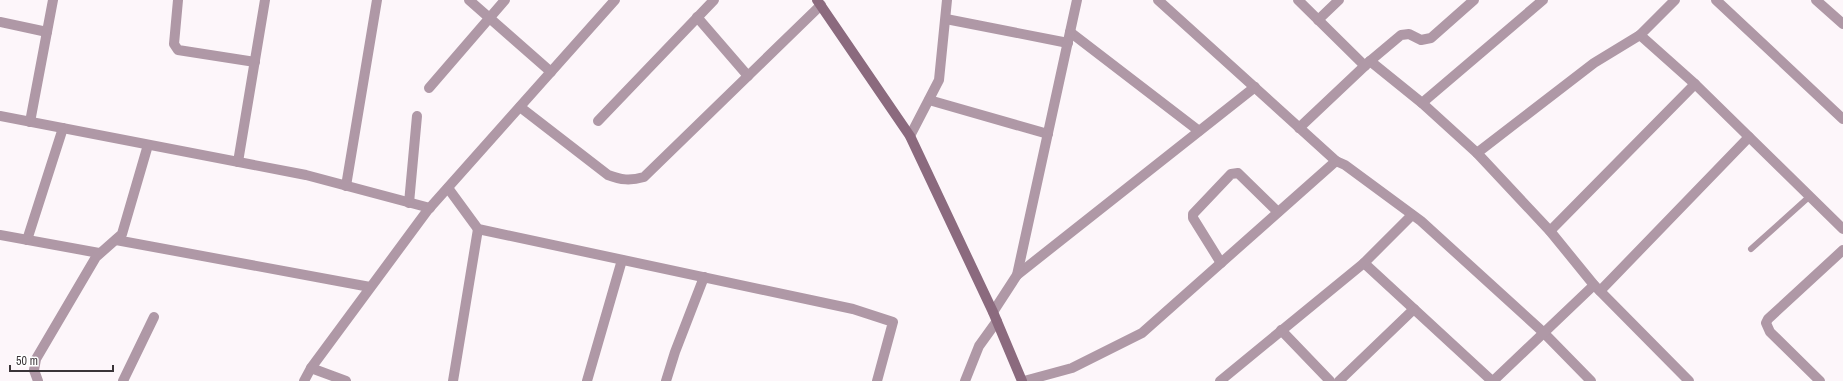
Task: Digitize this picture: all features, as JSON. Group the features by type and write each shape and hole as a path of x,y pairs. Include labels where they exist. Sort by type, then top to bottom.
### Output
{"street":[{"path":"30,122 53,0"},
{"path":"178,0 174,44 178,50 255,62"},
{"path":"238,162 265,0"},
{"path":"346,186 377,0"},
{"path":"470,0 551,72"},
{"path":"429,88 505,0"},
{"path":"304,381 311,368 430,208 615,0"},
{"path":"598,121 714,0"},
{"path":"910,136 939,80 947,0"},
{"path":"965,381 979,346 1017,275 1077,0"},
{"path":"1158,0 1336,161 1345,165 1412,215 1543,332 1590,381"},
{"path":"1298,0 1318,20 1367,63 1422,103 1478,153 1550,230 1597,288 1689,381"},
{"path":"1318,20 1339,0"},
{"path":"1300,128 1367,63 1401,35 1409,34 1421,40 1431,38 1474,0"},
{"path":"1422,103 1543,0"},
{"path":"1478,153 1594,64 1640,35 1675,0"},
{"path":"1716,0 1843,119"},
{"path":"1816,0 1843,24"},
{"path":"520,107 608,175 620,180 632,181 644,177 823,4 910,136 995,316 1023,381 1072,368 1142,332 1336,161"},
{"path":"697,17 748,76"},
{"path":"946,19 1068,43"},
{"path":"0,22 47,32"},
{"path":"1070,32 1199,131"},
{"path":"1640,35 1695,84 1843,229"},
{"path":"1550,230 1695,84"},
{"path":"1017,275 1254,87"},
{"path":"929,100 1048,134"},
{"path":"0,116 306,175 430,208"},
{"path":"409,202 417,116"},
{"path":"27,240 63,128"},
{"path":"1364,262 1492,381 1543,332 1597,288 1749,137"},
{"path":"38,381 34,370 36,359 99,253 122,234 148,145"},
{"path":"1221,263 1193,214 1231,174 1238,173 1278,212"},
{"path":"448,188 478,229 853,309 893,322 877,381"},
{"path":"1220,381 1364,262 1412,215"},
{"path":"453,381 478,229"},
{"path":"0,235 99,253"},
{"path":"116,240 370,288"},
{"path":"1820,381 1770,332 1766,323 1768,319 1843,250"},
{"path":"587,381 622,260"},
{"path":"666,381 675,352 704,277"},
{"path":"1339,381 1414,309"},
{"path":"123,381 154,317"},
{"path":"1281,330 1330,381"},
{"path":"311,368 346,381"}],"lane":[{"path":"1751,249 1810,196"}]}
